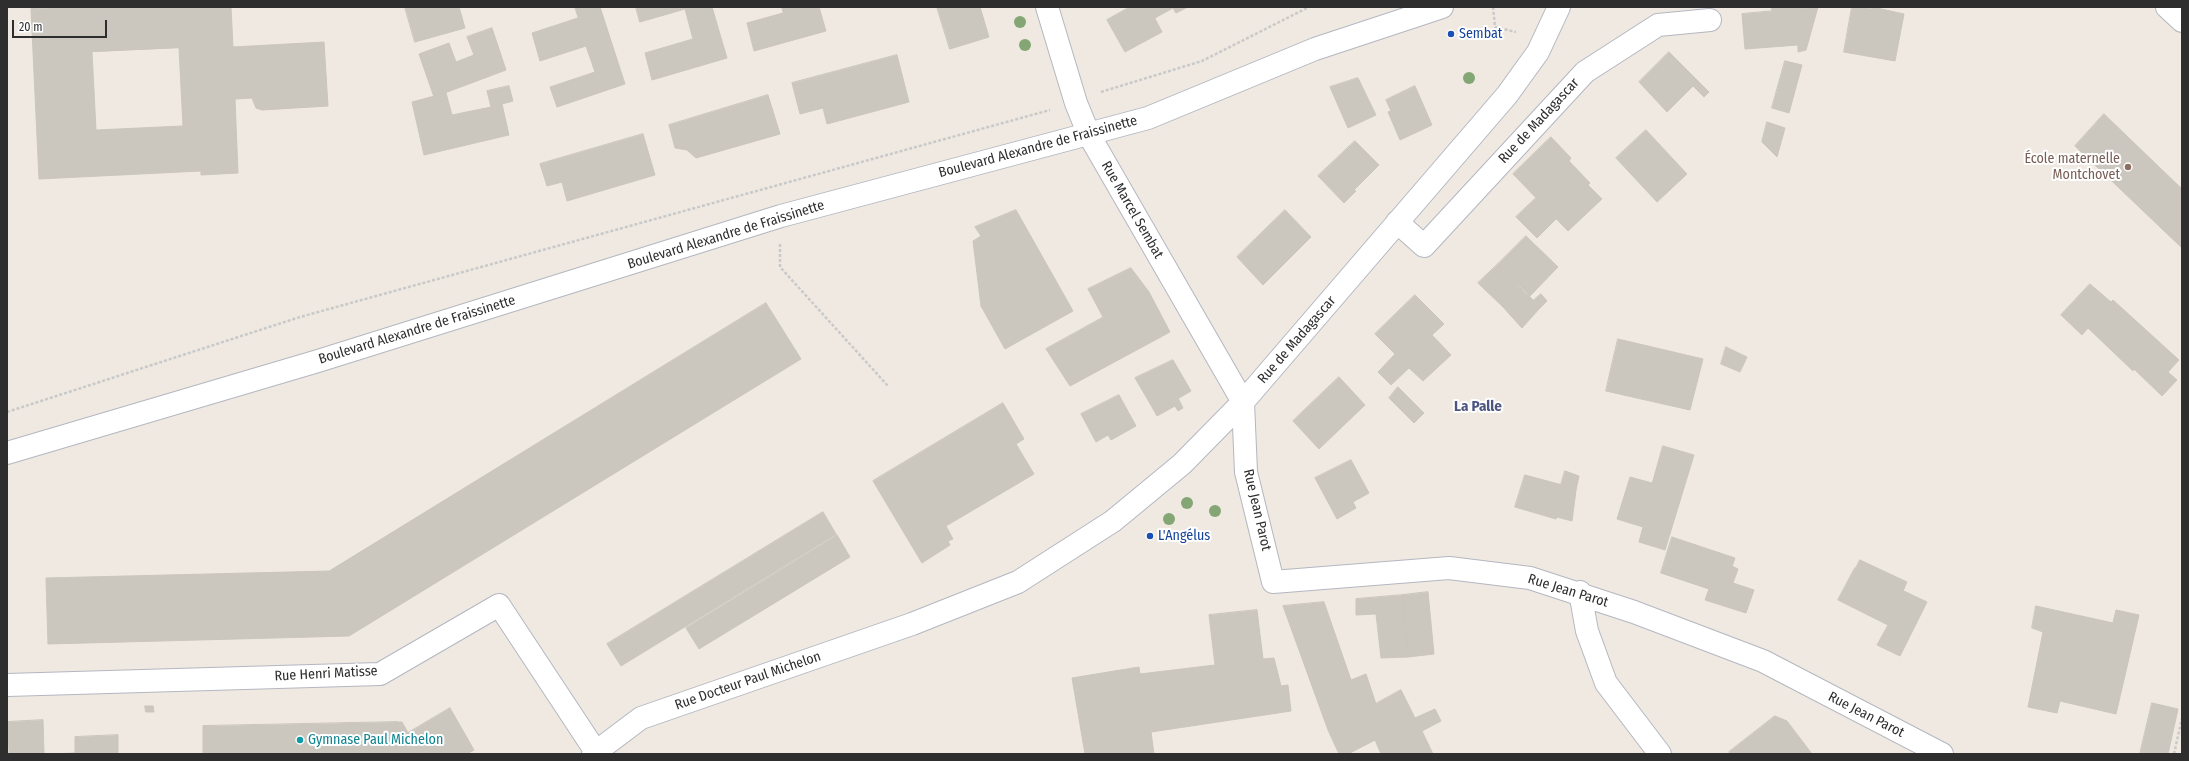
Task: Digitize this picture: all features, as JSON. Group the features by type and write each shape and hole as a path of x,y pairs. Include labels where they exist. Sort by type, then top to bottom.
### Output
{"street":[{"name":"Rue Marcel Sembat","path":"1047,7 1076,103 1089,135 1243,402"},
{"name":"Boulevard Alexandre de Fraissinette","path":"7,453 318,361 781,216 1089,135 1148,118 1315,49 1442,7"},
{"name":"Rue de Madagascar","path":"912,624 1018,582 1113,521 1182,464 1243,402 1507,95 1538,52 1559,7"},
{"path":"2167,7 2182,21"},
{"name":"Rue de Madagascar","path":"1397,222 1424,246 1585,72 1658,25 1710,20"},
{"name":"Rue Jean Parot","path":"1243,402 1246,472 1273,582 1449,568 1530,578 1580,592 1763,661 1920,748 1942,754"},
{"path":"1580,592 1587,631 1606,683 1660,754"},
{"name":"Rue Henri Matisse","path":"7,685 380,674 499,605 595,753"},
{"name":"Rue Docteur Paul Michelon","path":"595,753 641,718 912,624"}],"path":[{"path":"7,412 300,317 1076,103 1104,91 1202,60 1309,7"},
{"path":"1493,7 1495,27 1544,37"},
{"path":"780,267 888,386"},
{"path":"2174,754 2182,718"}],"building":[{"path":"74,7 231,7 233,47 324,42 328,106 262,110 256,108 252,98 235,99 238,173 201,175 201,171 39,179 31,9","holes":["179,48 183,126 96,130 92,52"]},
{"path":"405,7 459,7 465,28 415,42"},
{"path":"575,7 600,7 625,84 557,107 550,87 595,72 586,46 540,61 532,33 578,18"},
{"path":"636,7 712,7 727,58 652,80 645,53 693,39 685,9 640,22"},
{"path":"782,7 819,7 826,31 754,51 747,23 783,13"},
{"path":"937,7 980,7 989,37 950,49"},
{"path":"1130,7 1149,7 1162,32 1125,52 1107,20"},
{"path":"1149,7 1188,7 1176,13 1173,8 1155,18"},
{"path":"1772,7 1803,7 1804,9 1772,11"},
{"path":"1818,7 1806,50 1798,52 1798,45 1745,49 1742,14"},
{"path":"1852,7 1871,9 1872,7 1904,14 1895,61 1844,52"},
{"path":"492,28 506,70 434,97 419,54 449,43 456,62 474,55 467,37"},
{"path":"1669,52 1698,81 1667,112 1639,82"},
{"path":"897,55 909,102 827,124 823,108 800,114 792,83"},
{"path":"1785,61 1802,65 1789,113 1772,108"},
{"path":"1358,78 1376,115 1348,128 1330,87"},
{"path":"1698,81 1709,92 1704,97 1693,86"},
{"path":"509,86 513,101 502,104 509,135 424,155 412,102 446,93 452,115 491,107 487,91"},
{"path":"1415,86 1432,125 1400,140 1388,112 1391,111 1386,100"},
{"path":"768,95 780,134 696,158 687,150 675,148 669,125"},
{"name":"École maternelle Montchovet","path":"2104,114 2182,189 2182,248 2075,146"},
{"path":"1767,122 1785,128 1777,157 1762,142"},
{"path":"1646,130 1687,174 1657,202 1616,158"},
{"path":"643,134 655,175 567,201 562,182 547,186 540,164"},
{"path":"1551,137 1571,158 1569,161 1590,183 1588,185 1602,199 1568,231 1513,174"},
{"path":"1355,141 1379,165 1354,190 1356,191 1344,203 1318,176"},
{"path":"1536,198 1556,219 1537,238 1516,217"},
{"path":"1016,210 1073,311 1005,349 981,306 973,241 981,236 975,227"},
{"path":"1285,210 1311,237 1263,285 1237,257"},
{"path":"1526,236 1558,267 1529,297 1498,264"},
{"path":"1498,264 1522,288 1503,307 1478,283"},
{"path":"1131,268 1149,292 1103,317 1088,289"},
{"path":"2090,284 2111,302 2113,300 2179,360 2168,372 2177,380 2162,396 2134,369 2133,371 2088,328 2082,335 2061,315"},
{"path":"1522,288 1531,298 1512,317 1503,307"},
{"path":"1149,292 1170,332 1070,386 1046,349"},
{"path":"1541,294 1547,301 1540,308 1533,301"},
{"path":"1415,295 1444,324 1432,335 1451,355 1423,381 1409,368 1391,385 1378,372 1395,354 1375,334"},
{"path":"1531,298 1540,308 1522,328 1512,317"},
{"path":"766,303 801,359 349,636 48,644 46,578 329,571"},
{"path":"1618,339 1703,359 1690,410 1606,391"},
{"path":"1726,347 1747,357 1740,372 1721,364"},
{"path":"1173,360 1191,391 1167,405 1164,400 1152,407 1135,378"},
{"path":"1339,377 1365,405 1319,449 1293,421"},
{"path":"1398,387 1424,413 1414,423 1389,398"},
{"path":"1119,395 1136,426 1111,440 1108,435 1096,442 1081,414"},
{"path":"1178,398 1183,408 1178,411 1175,406 1157,416 1152,407 1164,400 1167,405"},
{"path":"1003,403 1024,439 1016,444 1034,474 946,526 953,539 948,541 950,545 922,563 873,481"},
{"path":"1663,446 1694,455 1665,550 1639,542 1643,527 1617,519 1630,477 1652,483"},
{"path":"1351,460 1369,493 1353,502 1356,508 1337,519 1315,478"},
{"path":"1565,471 1579,476 1576,490 1561,485"},
{"path":"1525,475 1566,486 1556,519 1515,507"},
{"path":"1566,486 1576,490 1572,521 1557,517"},
{"path":"823,512 836,534 621,666 607,644"},
{"path":"837,535 850,557 699,649 686,628"},
{"path":"1672,537 1735,558 1727,581 1754,590 1746,613 1705,600 1709,589 1661,573"},
{"path":"1860,560 1907,582 1903,591 1856,568"},
{"path":"1732,566 1738,569 1733,583 1727,581"},
{"path":"1855,568 1927,602 1900,656 1877,645 1888,625 1838,600"},
{"path":"1428,592 1434,654 1408,657 1403,595"},
{"path":"1403,595 1408,657 1381,658 1376,614 1356,615 1356,599"},
{"path":"1324,602 1351,680 1366,674 1376,704 1328,730 1283,606"},
{"path":"2036,606 2113,623 2116,610 2139,615 2116,714 2060,701 2057,713 2028,707 2043,632 2032,628"},
{"path":"1257,610 1263,659 1274,658 1281,686 1288,685 1291,711 1151,732 1154,754 1085,754 1072,678 1139,667 1140,674 1215,665 1209,615"},
{"path":"1401,690 1415,718 1435,709 1441,721 1422,731 1433,754 1381,754 1375,740 1348,754 1339,754 1328,730"},
{"path":"2152,703 2178,709 2168,754 2140,754"},
{"path":"145,706 153,706 154,712 146,712"},
{"path":"450,708 474,750 467,754 420,754 408,733"},
{"path":"1775,716 1787,721 1812,754 1730,754 1729,752"},
{"path":"43,720 44,754 9,754 8,722"},
{"name":"Gymnase Paul Michelon","path":"397,722 397,754 203,754 203,726"},
{"path":"397,722 402,722 420,754 397,754"},
{"path":"118,735 118,754 48,754 75,753 75,737"}],"place":[{"name":"Sembat","path":"1451,34"},
{"name":"École maternelle Montchovet","path":"2128,167"},
{"name":"L'Angélus","path":"1150,536"},
{"name":"Gymnase Paul Michelon","path":"300,740"}],"district":[{"name":"La Palle","path":"1478,407"}]}
